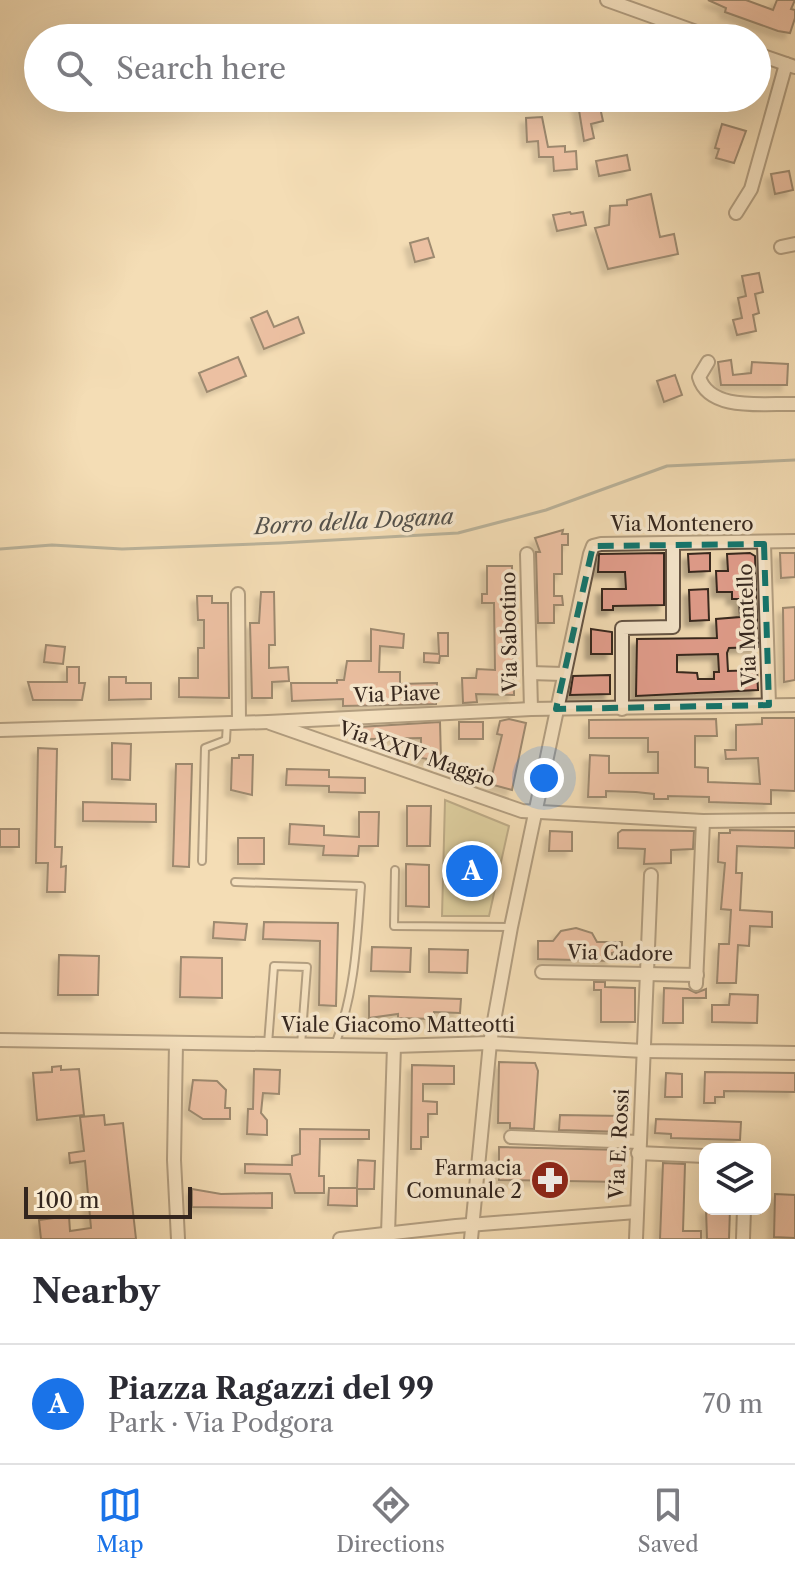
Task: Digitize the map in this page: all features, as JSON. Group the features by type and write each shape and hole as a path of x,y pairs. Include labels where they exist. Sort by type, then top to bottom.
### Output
{"street":[{"path":"607,0 674,24"},
{"path":"736,213 751,189 791,66 771,59"},
{"path":"781,247 795,244"},
{"path":"708,362 699,377 710,396 722,401 795,404"},
{"name":"Via Montenero","path":"472,1233 490,1043 563,674 593,546 795,541"},
{"path":"622,709 622,628 673,627 673,543"},
{"name":"Via Montello","path":"764,544 769,705"},
{"name":"Via Sabotino","path":"527,554 531,709"},
{"path":"233,722 238,594"},
{"path":"530,673 563,674"},
{"name":"Via Piave","path":"0,730 268,722 531,709 795,705"},
{"name":"Via XXIV Maggio","path":"268,722 451,789 522,811 703,821 795,820"},
{"name":"Via Cadore","path":"542,972 646,974 697,979 703,821"},
{"name":"Via E. Rossi","path":"636,1239 651,875"},
{"name":"Viale Giacomo Matteotti","path":"0,1040 394,1046 490,1043 644,1051 795,1053"},
{"path":"176,1043 174,1160 178,1239"},
{"path":"388,1237 394,1046"},
{"path":"511,1137 699,1155"},
{"path":"340,1239 472,1233 636,1212"},
{"path":"743,1239 744,1215"}],"lane":[{"path":"202,861 205,748 226,740 233,722"},
{"path":"395,870 394,926 511,927"},
{"path":"235,882 361,886 354,977 348,1012 335,1045"},
{"path":"268,1044 274,966 307,967 301,1045"}],"highlighted area":[{"path":"764,544 769,705 556,709 593,546"}],"shaded area":[{"path":"445,800 509,826 489,916 442,916"}],"building":[{"path":"708,0 746,0 773,10 777,0 795,0 791,9 795,10 795,18 790,33 771,28 771,24 758,24 725,12 726,8"},
{"path":"579,112 601,112 603,121 591,124 594,138 584,141"},
{"path":"542,117 548,147 565,146 565,152 576,151 577,169 554,171 553,157 539,157 538,141 527,142 526,118"},
{"path":"722,124 746,131 734,163 716,158 719,149 715,148"},
{"path":"627,155 630,170 599,176 596,161"},
{"path":"789,171 793,190 775,194 771,174"},
{"path":"651,194 660,237 674,234 678,254 608,269 595,228 609,225 610,206 627,205 627,200"},
{"path":"583,212 586,225 557,231 553,215"},
{"path":"428,238 434,257 415,262 410,243"},
{"path":"759,273 763,292 755,294 759,313 753,315 756,331 737,335 733,320 742,318 738,298 746,296 742,276"},
{"path":"267,311 274,327 298,317 304,333 264,349 251,318"},
{"path":"238,357 246,376 207,392 199,373"},
{"path":"731,360 733,375 751,373 752,362 788,364 787,385 721,385 718,362"},
{"path":"675,375 682,395 664,402 657,381"},
{"path":"563,530 562,534 568,534 568,545 562,545 562,574 554,574 554,596 562,596 563,605 554,605 554,623 538,623 536,552 540,552 535,538"},
{"path":"664,553 664,605 613,606 613,610 602,610 602,589 626,589 625,572 598,572 599,554"},
{"path":"710,553 710,571 689,572 688,554"},
{"path":"750,553 755,556 758,647 729,648 727,653 728,671 757,670 758,690 636,696 637,639 717,638 716,619 740,617 739,599 732,599 732,592 717,592 716,571 728,571 727,554","holes":["718,654 719,672 714,672 714,679 698,679 697,673 677,672 677,655"]},
{"path":"780,553 795,553 795,577 781,578"},
{"path":"487,566 512,566 514,695 476,694 477,702 463,703 462,678 476,678 477,669 495,670 494,603 482,603 482,594 487,594"},
{"path":"708,589 709,620 690,621 689,590"},
{"path":"261,592 274,592 275,645 269,645 269,668 288,667 289,681 272,682 272,698 252,698 250,623 259,623"},
{"path":"197,596 212,596 212,603 228,603 229,698 179,697 179,678 198,678 198,648 204,648 204,620 198,620"},
{"path":"795,607 795,680 784,682 783,608"},
{"path":"371,629 404,634 403,648 380,646 379,672 400,672 400,684 437,683 436,704 343,706 343,699 292,701 291,683 337,683 337,680 344,680 347,661 371,661"},
{"path":"591,629 612,632 612,654 591,654"},
{"path":"438,633 448,633 448,656 440,656 439,663 424,662 424,653 439,654"},
{"path":"46,645 65,647 63,664 44,662"},
{"path":"67,667 79,667 79,683 85,683 82,700 33,700 28,682 67,682"},
{"path":"610,675 610,694 570,695 573,676"},
{"path":"109,677 126,677 126,683 151,683 151,699 109,700"},
{"path":"762,718 795,718 795,791 771,790 771,804 709,802 709,797 668,796 668,799 654,799 654,794 636,792 606,791 606,797 588,797 590,755 609,756 609,773 658,773 658,752 648,752 648,738 589,738 589,720 716,719 717,736 695,736 695,767 708,768 708,782 760,784 758,758 726,759 725,750 736,750 736,725 762,724"},
{"path":"509,719 526,723 512,790 490,784 502,735 497,734 500,721"},
{"path":"440,722 441,761 421,758 421,738 370,739 359,735 359,727"},
{"path":"459,722 483,722 483,739 459,739"},
{"path":"112,743 131,744 130,780 112,779"},
{"path":"38,748 57,749 55,847 62,847 61,867 66,866 65,892 47,892 48,863 36,863"},
{"path":"239,755 253,755 252,795 231,790 232,758 239,758"},
{"path":"176,764 192,764 189,867 173,866"},
{"path":"287,769 329,770 329,777 365,778 365,793 329,792 329,786 286,785"},
{"path":"83,802 156,804 156,822 83,821"},
{"path":"407,806 431,806 430,846 407,846"},
{"path":"359,812 379,812 378,846 359,846 358,856 323,855 324,846 289,844 290,824 324,826 324,835 359,837"},
{"path":"0,829 19,829 19,847 0,847"},
{"path":"622,830 694,831 693,849 671,850 671,863 644,864 645,849 618,848 618,833"},
{"path":"730,830 795,831 795,848 737,846 736,873 742,873 740,910 772,912 772,927 750,926 749,946 738,945 736,983 717,983 719,944 729,944 731,910 721,909 725,863 718,862 719,833 730,833"},
{"path":"550,831 572,832 572,851 549,851"},
{"path":"238,838 264,838 264,864 238,864"},
{"path":"406,864 429,865 429,907 406,906"},
{"path":"214,922 247,924 245,940 213,938"},
{"path":"264,922 338,923 336,1006 319,1005 320,941 263,939"},
{"path":"576,928 592,933 597,942 622,942 622,950 612,953 612,961 538,959 538,941 553,941 561,931"},
{"path":"372,947 411,948 410,972 371,971"},
{"path":"429,949 468,950 467,973 429,972"},
{"path":"59,955 99,956 98,995 58,995"},
{"path":"181,957 222,958 222,998 180,997"},
{"path":"594,982 605,982 605,987 635,988 635,1022 601,1022 601,990 594,990"},
{"path":"664,988 688,989 696,993 706,989 706,998 683,998 683,1023 663,1023"},
{"path":"730,994 758,995 757,1023 712,1022 712,1005 729,1005"},
{"path":"369,996 461,999 460,1013 434,1012 434,1019 398,1018 398,1014 369,1018"},
{"path":"499,1062 535,1063 538,1071 534,1129 510,1128 510,1123 498,1123"},
{"path":"412,1065 454,1066 454,1084 423,1084 423,1101 437,1102 437,1114 428,1114 428,1137 421,1137 421,1149 411,1149"},
{"path":"61,1066 61,1070 79,1069 84,1115 37,1120 33,1073 52,1072 52,1067"},
{"path":"254,1069 280,1070 279,1094 263,1093 261,1113 267,1120 267,1135 247,1134 248,1109 253,1109"},
{"path":"705,1072 795,1073 795,1092 724,1091 724,1097 715,1097 715,1103 704,1103"},
{"path":"666,1073 682,1074 682,1097 665,1097"},
{"path":"193,1080 217,1081 226,1090 225,1108 230,1108 230,1119 203,1119 189,1110"},
{"path":"104,1115 105,1125 123,1123 136,1239 41,1239 39,1220 69,1216 70,1231 91,1228 85,1161 70,1163 69,1153 84,1151 80,1117"},
{"path":"560,1115 624,1116 623,1132 559,1130"},
{"path":"656,1119 741,1122 740,1140 671,1138 671,1134 655,1133"},
{"path":"300,1129 369,1130 369,1139 320,1139 319,1176 324,1176 324,1193 295,1193 290,1174 245,1173 245,1164 292,1165 292,1156 300,1154"},
{"path":"499,1147 623,1150 622,1182 499,1180"},
{"path":"358,1160 375,1161 374,1189 357,1189 357,1206 328,1205 329,1188 357,1188"},
{"path":"663,1163 685,1164 683,1231 701,1231 701,1239 660,1239"},
{"path":"192,1189 221,1194 272,1193 272,1208 192,1207"},
{"path":"775,1194 795,1195 795,1238 774,1237"},
{"path":"706,1215 730,1215 729,1239 707,1239"}],"waterway":[{"name":"Borro della Dogana","path":"0,549 52,545 122,549 458,533 546,510 667,466 795,460"}],"place":[{"name":"Piazza Ragazzi del 99","path":"472,871"},
{"name":"Farmacia Comunale 2","path":"550,1180"}]}
